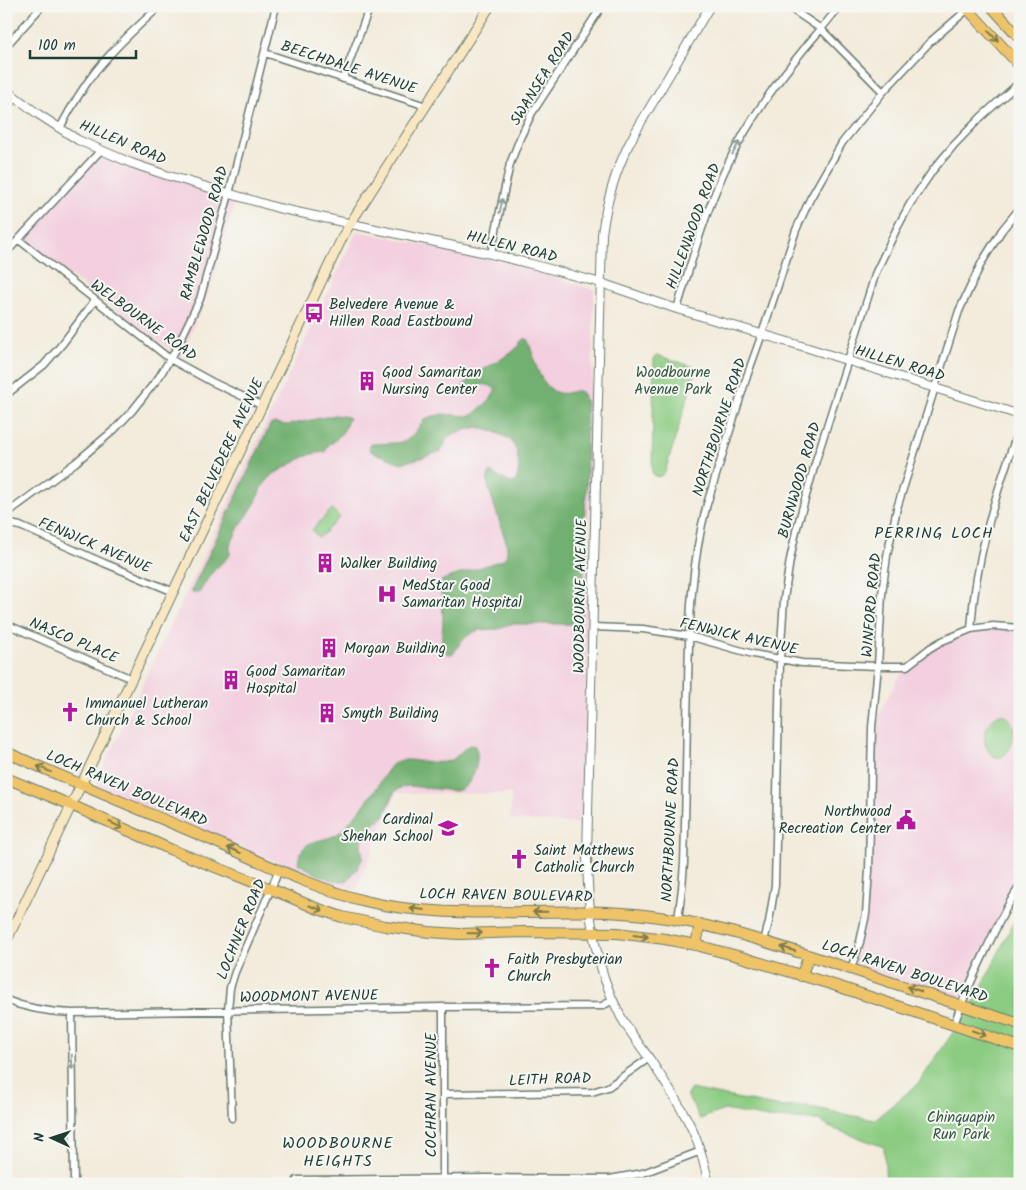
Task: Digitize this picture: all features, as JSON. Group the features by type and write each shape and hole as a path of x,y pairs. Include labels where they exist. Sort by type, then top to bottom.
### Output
{"main road":[{"name":"EAST BELVEDERE AVENUE","path":"6,942 350,224 490,6"},
{"path":"991,6 1020,38"},
{"path":"967,8 1020,66"},
{"name":"LOCH RAVEN BOULEVARD","path":"6,752 279,870 367,901 431,911 589,911 629,913 700,924 764,941 1015,1022"},
{"path":"6,778 163,846 330,914 406,929 459,934 618,933 696,945 741,957 1020,1047"},
{"path":"696,945 700,924"},
{"path":"801,976 809,956"}],"street":[{"path":"6,46 42,6"},
{"path":"60,128 96,70 121,42 160,6"},
{"name":"RAMBLEWOOD ROAD","path":"6,514 75,463 106,437 132,410 159,377 170,359 200,299 229,194 276,6"},
{"path":"343,79 370,6"},
{"name":"SWANSEA ROAD","path":"491,254 504,187 520,138 532,113 602,6"},
{"name":"WOODBOURNE AVENUE","path":"709,1184 701,1151 690,1125 649,1058 621,1017 602,972 596,955 589,911 587,855 603,226 616,175 628,146 710,6"},
{"path":"788,6 821,29 883,92"},
{"name":"HILLENWOOD ROAD","path":"677,309 702,228 724,171 752,119 776,84 840,6"},
{"name":"NORTHBOURNE ROAD","path":"678,920 684,855 689,636 695,559 703,519 742,392 796,230 810,199 842,143 883,92 930,42 967,8"},
{"name":"BEECHDALE AVENUE","path":"264,52 426,106"},
{"name":"BURNWOOD ROAD","path":"764,941 771,914 775,885 780,660 784,600 796,532 817,457 876,272 897,228 910,204 933,170 954,145 981,117 1020,82"},
{"name":"HILLEN ROAD","path":"6,90 78,140 131,163 166,175 278,208 535,264 1020,414"},
{"path":"6,108 16,98"},
{"path":"6,253 101,150"},
{"name":"WINFORD ROAD","path":"851,969 866,914 872,727 882,594 887,556 897,508 960,311 974,277 992,245 1020,208"},
{"name":"WELBOURNE ROAD","path":"19,240 170,359 212,382 263,406"},
{"path":"6,395 44,364 64,343 95,300"},
{"path":"970,629 977,573 984,544 1020,426"},
{"name":"FENWICK AVENUE","path":"6,523 20,526 104,564 174,592"},
{"name":"NASCO PLACE","path":"6,624 132,679"},
{"name":"FENWICK AVENUE","path":"593,627 643,629 689,636 753,654 809,664 878,666 907,666 930,648 970,629 994,626 1020,628"},
{"name":"LOCHNER ROAD","path":"232,1118 228,1010 232,981 279,870"},
{"path":"954,1025 960,1004 1007,907 1020,886"},
{"name":"WOODMONT AVENUE","path":"6,1000 42,1011 72,1013 602,1006 613,1000"},
{"name":"COCHRAN AVENUE","path":"443,1007 443,1181"},
{"path":"72,1013 74,1184"},
{"name":"LEITH ROAD","path":"443,1094 592,1092 608,1087 649,1058"},
{"path":"297,1180 610,1179 643,1173 701,1151"}],"shaded area":[{"path":"102,148 237,196 209,292 180,357 20,238"},
{"name":"MedStar Good Samaritan Hospital","path":"357,231 506,262 594,290 583,824 510,820 511,794 396,793 356,890 320,880 95,785"},
{"path":"1020,628 1020,886 960,1004 851,969 866,914 872,727 896,682 907,666 926,652 971,629"}],"green space":[{"path":"524,339 528,340 538,371 547,385 560,393 579,391 582,393 586,404 587,479 581,617 574,624 513,624 499,629 479,630 463,639 453,654 448,654 442,646 442,580 502,560 506,556 506,542 488,486 488,477 492,473 510,483 515,482 519,467 517,452 511,440 493,431 478,427 455,433 447,438 441,451 401,463 370,451 369,448 371,444 406,441 424,420 430,417 443,414 472,415 489,401 495,389 487,385 476,386 464,391 460,390 461,388 476,374 511,353"},
{"name":"Woodbourne Avenue Park","path":"657,355 694,367 696,370 665,472 658,477 653,475 652,471 654,359"},
{"path":"335,415 349,418 344,430 334,442 329,444 325,452 302,458 272,475 261,488 256,502 239,527 230,546 230,555 210,575 199,593 192,593 270,425 274,423 287,425"},
{"path":"332,509 340,517 319,538 312,530"},
{"path":"1000,714 1008,717 1014,732 1009,750 1004,755 998,757 991,754 987,749 985,732 991,721"},
{"path":"470,745 475,746 477,751 477,763 473,775 462,789 455,791 409,786 395,791 384,816 366,831 361,844 363,858 347,881 328,879 298,863 302,850 309,844 331,837 341,831 366,803 393,764 401,760 449,761"},
{"name":"Chinquapin Run Park","path":"1020,909 1020,1184 886,1184 884,1147 829,1127 819,1120 768,1118 724,1110 700,1119 687,1095 691,1089 780,1107 805,1106 874,1120 918,1084 977,997"}],"waterway":[{"path":"1015,1184 1020,1171"}],"place":[{"name":"Belvedere Avenue & Hillen Road Eastbound","path":"314,313"},
{"name":"Good Samaritan Nursing Center","path":"367,381"},
{"name":"Walker Building","path":"325,563"},
{"name":"MedStar Good Samaritan Hospital","path":"387,594"},
{"name":"Morgan Building","path":"329,648"},
{"name":"Good Samaritan Hospital","path":"231,680"},
{"name":"Immanuel Lutheran Church & School","path":"70,712"},
{"name":"Smyth Building","path":"327,713"},
{"name":"Northwood Recreation Center","path":"906,820"},
{"name":"Cardinal Shehan School","path":"448,828"},
{"name":"Saint Matthews Catholic Church","path":"519,859"},
{"name":"Faith Presbyterian Church","path":"492,968"}],"district":[{"name":"PERRING LOCH","path":"934,532"},
{"name":"WOODBOURNE HEIGHTS","path":"338,1151"}]}
